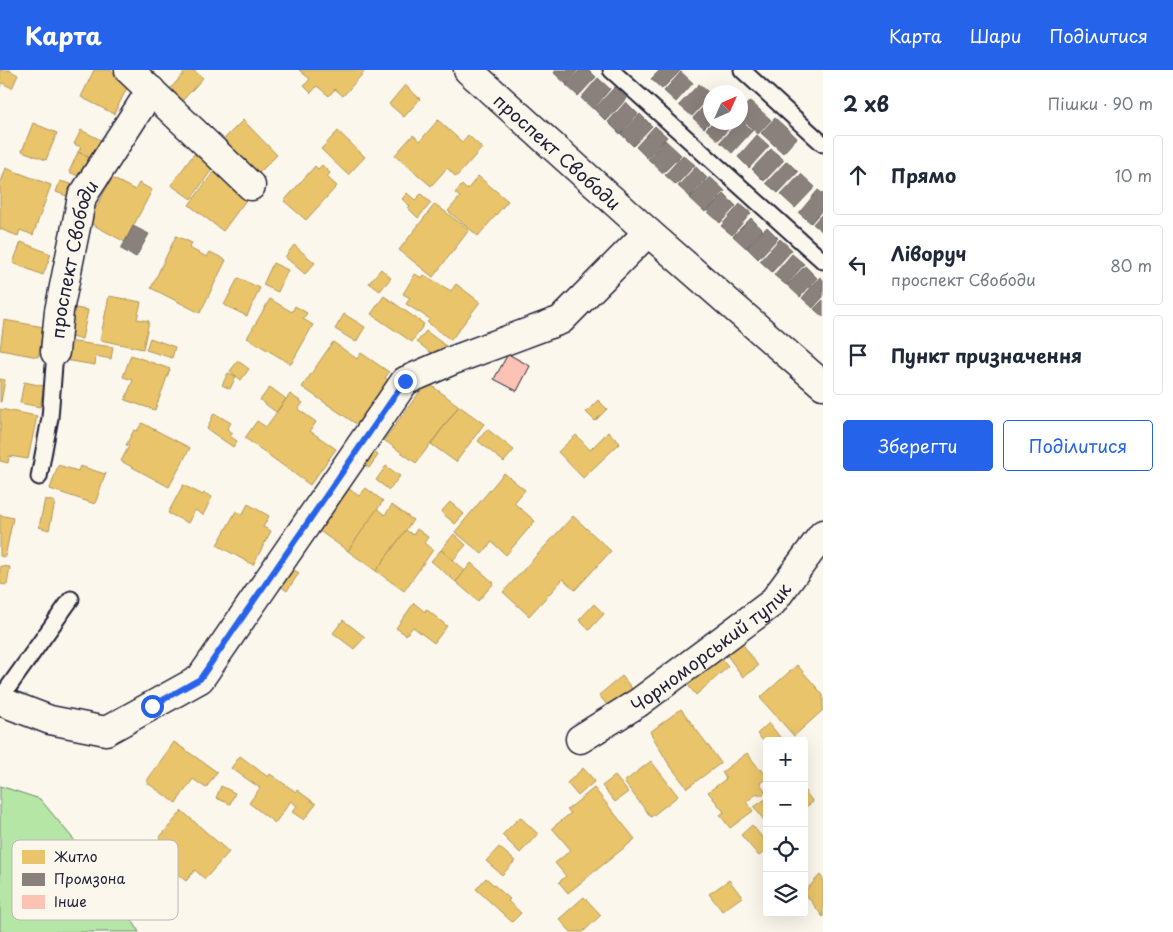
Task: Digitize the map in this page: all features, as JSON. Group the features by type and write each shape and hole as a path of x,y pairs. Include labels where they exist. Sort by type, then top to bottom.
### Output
{"street":[{"path":"129,70 251,186"},
{"name":"проспект Свободи","path":"468,70 648,232 823,385"},
{"name":"проспект Свободи","path":"55,352 59,311 82,197 151,90"},
{"path":"0,700 50,720 106,731 200,679 405,381 561,320 648,232"},
{"name":"Чорноморський тупик","path":"580,739 638,704 772,603 823,534"}],"lane":[{"path":"611,70 823,261"},
{"path":"742,70 823,144"},
{"name":"проспект Свободи","path":"39,477 50,418 55,352"},
{"path":"0,700 71,599"}],"green space":[{"path":"0,786 40,799 74,840 12,840 12,920 132,920 139,932 0,932"}],"building: Житло":[{"path":"0,70 9,70 18,75 12,88 2,83 0,87"},
{"path":"94,70 110,70 118,74 115,79 128,86 114,114 81,97"},
{"path":"187,70 193,70 203,78 182,101 169,90"},
{"path":"299,70 366,70 343,96 335,89 329,96 317,86 311,93 304,86 310,79"},
{"path":"405,85 420,99 404,117 389,104"},
{"path":"243,120 277,155 256,176 222,141"},
{"path":"438,120 462,142 468,135 482,148 456,177 447,168 431,186 395,155 413,135 420,141"},
{"path":"33,123 57,133 46,160 22,151"},
{"path":"81,130 101,140 92,159 78,152 81,147 74,144"},
{"path":"338,131 365,157 348,175 321,149"},
{"path":"78,152 92,159 83,178 69,172"},
{"path":"194,154 213,168 191,199 171,185"},
{"path":"322,165 330,173 327,177 337,186 306,220 284,201 315,166 318,169"},
{"path":"6,168 51,185 33,235 20,230 18,236 0,229 0,185"},
{"path":"215,170 236,186 233,190 246,200 223,231 189,205"},
{"path":"478,176 508,201 478,236 448,211 460,197 455,193 462,185 467,190"},
{"path":"112,178 135,190 139,183 152,190 125,242 88,222"},
{"path":"60,181 71,184 67,196 56,192"},
{"path":"407,193 415,200 421,194 431,203 418,218 408,208 410,206 402,199"},
{"path":"435,204 469,230 433,277 399,250"},
{"path":"176,236 192,243 189,248 207,257 210,252 226,260 200,313 151,288"},
{"path":"21,242 51,254 43,275 13,263"},
{"path":"294,245 315,263 305,274 285,257"},
{"path":"273,263 288,270 278,292 263,285"},
{"path":"381,269 391,278 380,291 369,283"},
{"path":"415,274 422,278 424,275 451,291 456,284 480,302 451,340 427,322 430,319 406,304 410,298 403,294"},
{"path":"238,278 260,288 247,316 224,305"},
{"path":"109,296 141,302 137,319 149,321 143,349 100,340"},
{"path":"384,296 424,324 412,342 371,314"},
{"path":"270,299 292,312 295,306 307,313 303,319 313,325 291,364 247,338"},
{"path":"68,307 88,310 82,339 63,336"},
{"path":"344,314 365,327 356,342 335,329"},
{"path":"4,320 44,327 38,357 0,350"},
{"path":"426,331 446,346 437,357 417,342"},
{"path":"150,338 175,347 172,358 146,350"},
{"path":"67,341 113,347 111,359 96,356 95,365 65,360"},
{"path":"333,342 357,359 361,353 389,372 385,378 393,383 362,428 302,387"},
{"path":"131,355 170,369 155,410 125,400 133,380 123,377"},
{"path":"238,361 249,369 241,380 230,371"},
{"path":"228,373 236,376 230,389 222,385"},
{"path":"0,379 5,380 1,402 0,402"},
{"path":"24,382 44,386 40,407 20,403"},
{"path":"427,382 459,406 416,463 384,440"},
{"path":"270,387 286,399 276,412 260,400"},
{"path":"290,394 303,403 298,409 316,422 310,431 336,449 310,485 245,438 257,421 266,427"},
{"path":"598,400 607,409 595,421 586,412"},
{"path":"459,406 484,424 456,462 431,444"},
{"path":"0,409 37,416 28,459 9,456 8,463 0,461"},
{"path":"214,413 231,423 227,429 233,433 230,436 237,441 233,447 207,429"},
{"path":"142,423 190,448 169,487 121,461 129,446 126,445 134,430 137,431"},
{"path":"487,429 514,450 504,462 478,441"},
{"path":"608,432 620,443 583,478 558,452 576,435 590,450"},
{"path":"370,449 378,455 369,468 361,462"},
{"path":"58,465 78,471 80,466 105,474 106,472 95,504 50,489"},
{"path":"386,466 400,476 389,490 376,480"},
{"path":"504,473 525,490 514,503 535,521 506,555 492,542 482,554 455,532"},
{"path":"183,485 203,495 204,493 212,497 203,515 195,510 188,523 168,513"},
{"path":"348,488 359,496 366,488 383,501 348,551 318,530"},
{"path":"45,499 55,502 49,530 39,527"},
{"path":"450,502 464,514 455,524 441,512"},
{"path":"248,504 269,516 263,527 271,531 253,565 217,545 236,511 242,515"},
{"path":"392,505 413,520 376,571 348,551 377,509 385,515"},
{"path":"0,515 13,518 5,557 0,556"},
{"path":"573,516 611,551 575,590 563,579 529,616 503,592"},
{"path":"417,529 428,537 424,543 433,550 404,591 376,571 406,530 413,535"},
{"path":"454,534 466,545 453,560 441,550"},
{"path":"441,550 465,571 456,582 431,561"},
{"path":"471,563 494,583 478,601 456,582"},
{"path":"0,566 10,567 7,585 0,584"},
{"path":"288,566 299,573 287,591 276,583"},
{"path":"414,603 425,612 426,609 447,626 434,643 413,627 406,635 396,628"},
{"path":"594,604 604,614 589,630 579,620"},
{"path":"343,620 365,637 354,649 333,633"},
{"path":"742,643 758,666 743,677 726,654"},
{"path":"719,656 728,667 696,695 687,684"},
{"path":"797,665 823,695 823,710 794,736 760,698"},
{"path":"622,676 634,691 611,710 599,695"},
{"path":"681,709 721,763 687,788 668,763 650,732"},
{"path":"769,723 780,737 763,737 763,741 757,734"},
{"path":"174,742 217,772 206,788 193,779 176,803 146,782"},
{"path":"747,753 763,771 763,781 760,783 763,788 763,794 760,796 758,793 746,802 753,811 730,828 720,815 724,812 708,792 726,779 722,772"},
{"path":"240,756 268,777 270,774 316,804 304,820 292,812 297,806 291,801 275,823 249,803 260,788 231,768"},
{"path":"651,761 678,796 651,817 624,782"},
{"path":"583,768 595,781 578,796 567,783"},
{"path":"615,776 628,792 615,802 602,786"},
{"path":"221,786 235,793 230,804 216,798"},
{"path":"594,788 635,839 568,893 559,882 566,876 555,863 571,850 552,828 571,813 567,810"},
{"path":"808,795 813,802 808,805"},
{"path":"763,801 763,819 754,807"},
{"path":"182,811 229,852 205,879 195,870 186,881 178,875 178,840 161,840 159,838"},
{"path":"520,817 538,834 520,853 502,835"},
{"path":"752,825 763,838 763,852 759,856 741,835"},
{"path":"499,847 515,861 502,875 486,861"},
{"path":"820,875 823,879 823,917 808,897 808,888"},
{"path":"486,878 510,899 508,901 521,913 512,922 476,889"},
{"path":"729,880 742,897 722,911 709,894"},
{"path":"584,897 601,915 583,932 571,932 559,919"}],"building: Промзона":[{"path":"556,70 578,70 566,84 554,73"},
{"path":"580,70 589,70 596,77 578,96 566,85"},
{"path":"660,70 681,70 662,89 651,79"},
{"path":"681,72 693,83 676,102 664,91"},
{"path":"598,78 610,89 593,109 581,98"},
{"path":"699,84 703,88 703,104 692,116 679,105"},
{"path":"615,87 627,98 606,121 594,109"},
{"path":"750,101 771,120 758,134 748,125 748,103"},
{"path":"626,102 638,114 620,134 608,122"},
{"path":"703,107 703,127 693,118"},
{"path":"640,114 652,126 633,146 621,134"},
{"path":"775,118 797,138 783,153 761,133"},
{"path":"655,126 667,137 647,158 636,147"},
{"path":"748,127 752,131 732,153 720,142 731,130 748,130"},
{"path":"707,130 727,130 718,140"},
{"path":"757,135 769,146 749,168 738,157"},
{"path":"665,140 681,155 663,173 648,159"},
{"path":"771,149 784,160 764,181 752,169"},
{"path":"683,155 695,165 676,185 665,175"},
{"path":"787,161 798,172 778,193 766,183"},
{"path":"696,167 707,178 690,197 678,186"},
{"path":"801,174 815,187 795,208 781,195"},
{"path":"710,177 725,191 705,212 690,198"},
{"path":"818,190 823,194 823,209 811,223 799,213"},
{"path":"724,194 736,206 720,223 707,211"},
{"path":"740,204 751,213 732,235 721,226"},
{"path":"823,213 823,232 813,224"},
{"path":"751,218 763,230 746,248 733,236"},
{"path":"133,226 149,234 136,257 121,249"},
{"path":"767,227 778,238 758,259 747,248"},
{"path":"780,239 792,250 772,272 760,261"},
{"path":"792,254 804,264 786,285 774,275"},
{"path":"805,266 817,278 800,297 787,285"},
{"path":"820,277 823,280 823,297 813,308 802,298"},
{"path":"823,300 823,317 814,309"}],"building: Інше":[{"path":"508,354 530,366 517,391 494,379"}],"route":[{"path":"152,706 200,679 405,381"}]}
